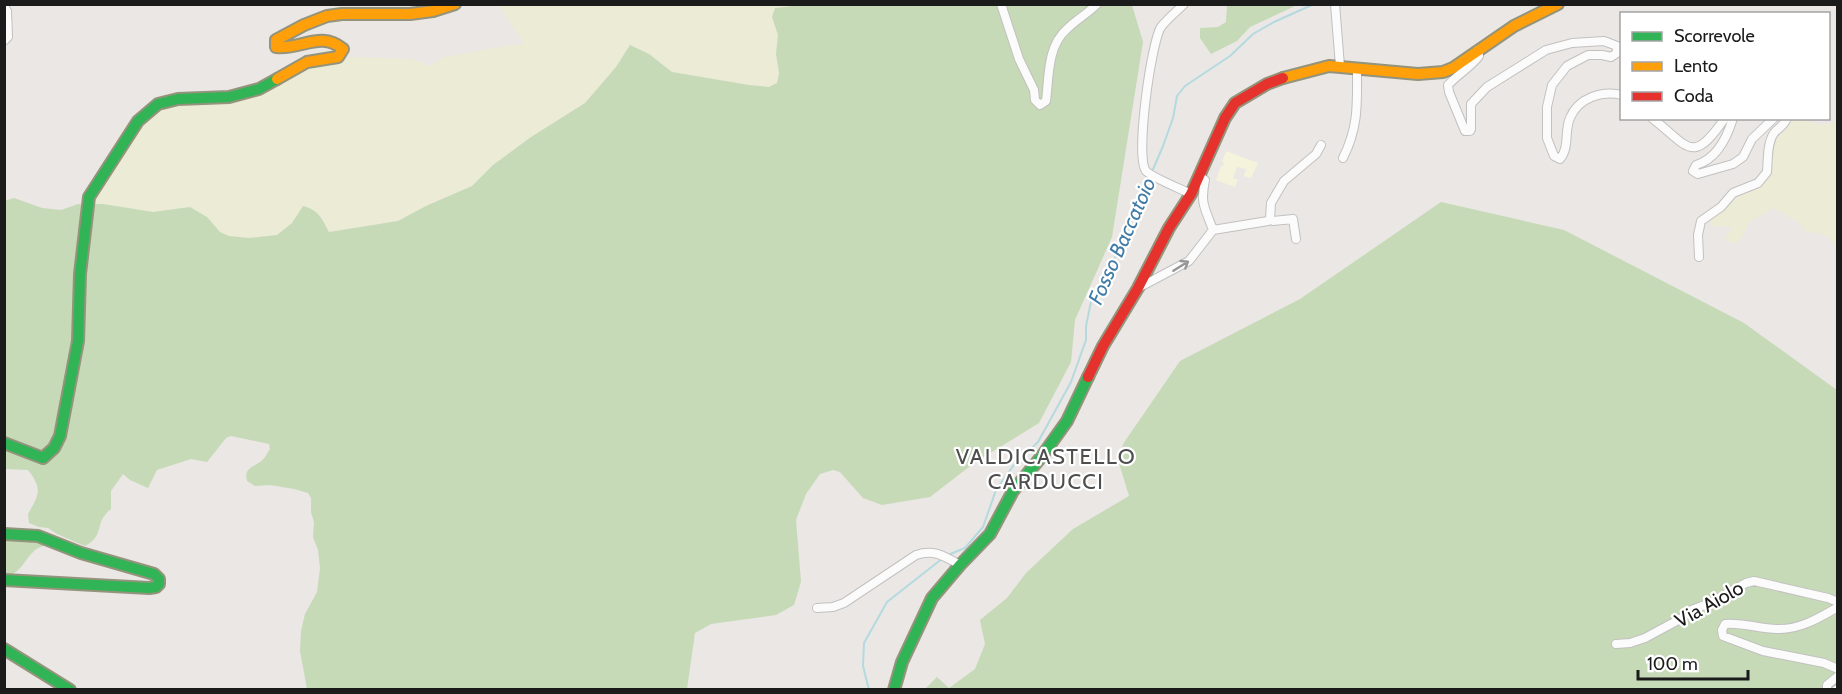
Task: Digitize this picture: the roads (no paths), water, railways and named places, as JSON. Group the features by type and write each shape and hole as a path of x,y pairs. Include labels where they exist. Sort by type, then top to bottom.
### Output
{"street":[{"path":"4,443 42,458 54,448 60,436 78,341 80,274 89,197 138,121 158,104 178,99 229,97 259,89 307,62 338,57 343,49 338,43 324,39 281,49 276,47 276,40 302,25 335,15 424,13 445,9 455,4"},
{"path":"1001,4 1019,59 1034,90 1035,100 1040,105 1046,101 1049,68 1058,40 1066,29 1087,14 1096,4"},
{"path":"1185,4 1161,27 1150,72 1144,115 1143,164 1151,174 1191,194"},
{"path":"1335,4 1340,66"},
{"path":"894,690 902,662 918,625 955,562 990,534 1013,491 1042,456 1066,421 1103,346 1191,194 1225,118 1235,103 1267,84 1287,76 1329,66 1392,73 1443,72 1453,68 1514,26 1558,4"},
{"path":"4,6 7,11 8,37 4,41"},
{"path":"1478,50 1479,56 1476,61 1454,78 1449,85 1449,92 1465,131 1471,129 1471,104 1486,87 1546,50 1572,43 1604,41 1617,46 1617,53 1611,57 1587,55 1567,66 1552,86 1547,107 1547,138 1554,156 1560,159 1564,154 1569,119 1578,105 1595,95 1611,92 1620,94"},
{"path":"1343,158 1357,120 1357,69"},
{"path":"1654,120 1686,147 1695,148 1705,143 1723,120"},
{"path":"1732,120 1716,155 1696,165 1693,171 1698,174 1733,164 1743,157 1752,139 1772,120"},
{"path":"1700,257 1698,235 1701,221 1721,207 1733,193 1758,183 1767,172 1768,153 1773,134 1786,120"},
{"path":"1270,219 1271,203 1284,181 1316,154 1321,145"},
{"path":"1200,176 1205,180 1202,189 1202,203 1213,230"},
{"path":"1138,288 1189,261 1213,230 1265,222 1270,219 1273,221 1293,219 1296,239"},
{"path":"4,534 38,536 81,553 154,574 159,579 159,584 149,588 4,580"},
{"path":"817,608 833,607 844,603 916,555 926,552 937,553 955,562"},
{"name":"Via Aiolo","path":"1616,644 1630,644 1645,638 1682,618 1689,611 1710,603 1746,583 1755,581 1838,602"},
{"name":"Via Aiolo","path":"1838,607 1818,618 1791,628 1776,629 1738,622 1725,624 1722,630 1724,636 1763,651 1824,663 1838,669"},
{"path":"4,649 70,690"},
{"path":"1827,690 1827,685 1838,676"}],"waterway":[{"name":"Fosso Baccatoio","path":"948,555 965,548 983,527 996,490 1013,466 1038,442 1071,382 1086,340 1086,326 1092,297 1116,256 1163,146 1173,118 1177,96 1185,86 1230,56 1253,34 1314,4"},
{"name":"Fosso Baccatoio","path":"869,690 863,666 864,643 887,602 943,558"}],"district":[{"name":"VALDICASTELLO CARDUCCI","path":"1046,468"}]}
